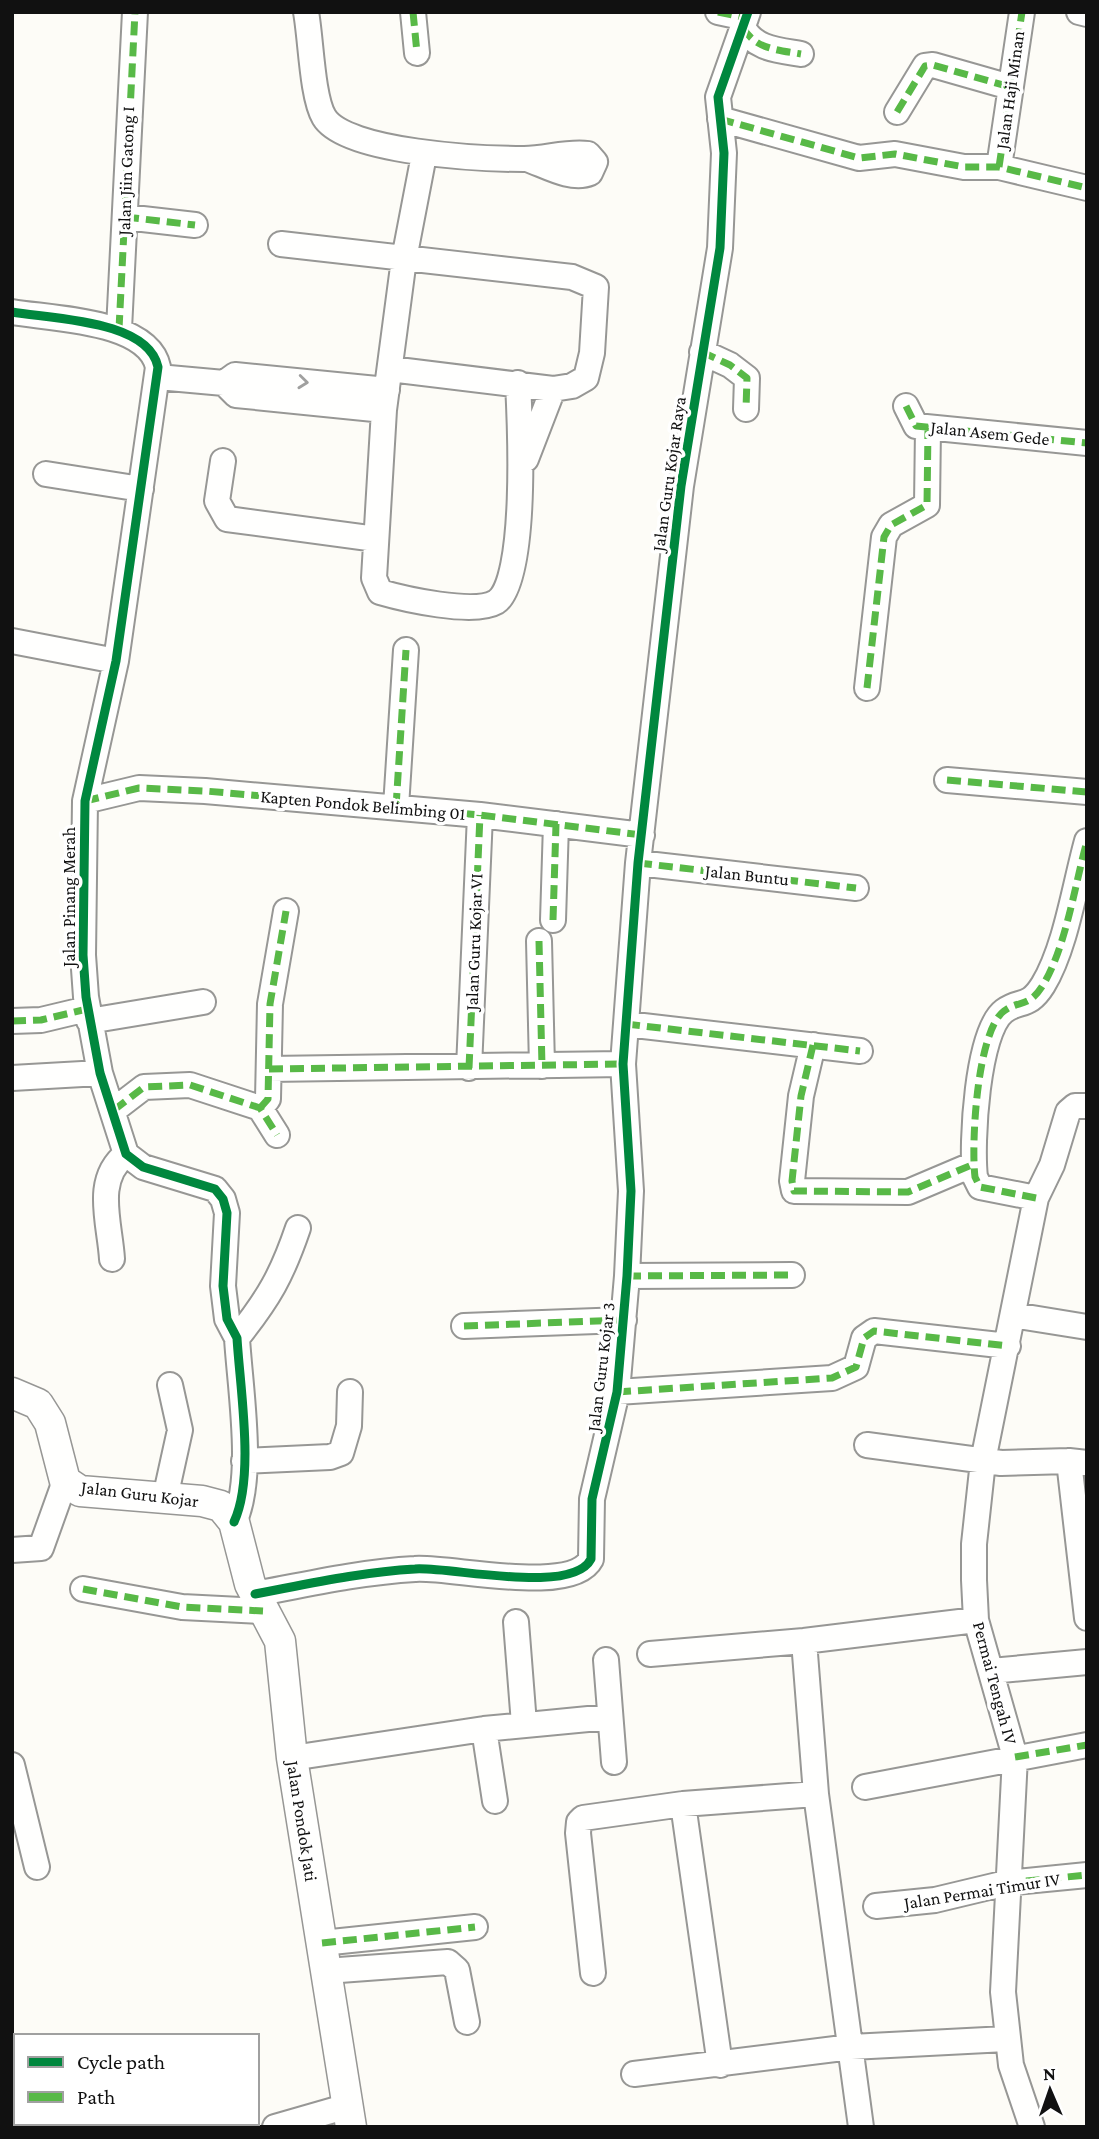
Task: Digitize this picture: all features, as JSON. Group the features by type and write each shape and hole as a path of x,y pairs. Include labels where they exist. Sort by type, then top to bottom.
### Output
{"street":[{"name":"Jalan Jiin Gatong I","path":"119,330 135,12"},
{"path":"306,12 319,106 326,120 340,132 424,155 527,159"},
{"path":"414,12 417,53"},
{"path":"718,12 746,19 750,40 768,48 801,54"},
{"name":"Jalan Haji Minan","path":"999,167 1022,12"},
{"path":"1079,12 1087,14"},
{"name":"Jalan Guru Kojar Raya","path":"642,835 681,486 720,248 724,153 718,97 746,19"},
{"path":"897,112 925,66 933,65 1010,87"},
{"path":"720,119 859,158 895,154 964,167 999,167 1087,188"},
{"path":"424,155 404,259 387,390 374,578 380,592 484,607 498,601 511,582 523,466 518,383"},
{"path":"125,217 194,225"},
{"path":"158,377 223,383 235,375 387,390 518,383 553,389 572,386 586,378 592,353 597,293 593,284 572,277 281,244"},
{"name":"Jalan Pinang Merah","path":"12,312 119,330 145,342 155,354 158,377 116,661 85,801 83,956 88,1015 100,1073 126,1154"},
{"path":"702,352 730,365 747,378 746,409"},
{"path":"523,466 553,389"},
{"name":"Jalan Asem Gede","path":"906,406 916,426 1087,443"},
{"path":"867,688 884,537 891,525 926,505 928,428"},
{"path":"223,461 217,500 228,519 376,539"},
{"path":"46,474 141,489"},
{"path":"12,641 116,661"},
{"path":"396,807 406,650"},
{"path":"947,780 1087,792"},
{"name":"Kapten Pondok Belimbing 01","path":"85,801 139,788 396,807 642,835"},
{"name":"Jalan Guru Kojar VI","path":"469,1068 480,815"},
{"path":"552,920 556,824"},
{"name":"Jalan Guru Kojar 3","path":"259,1602 370,1572 419,1568 503,1578 547,1576 587,1566 591,1559 592,1499 617,1392 624,1320 631,1191 623,1064 642,835"},
{"path":"1036,1198 980,1187 974,1164 982,1055 990,1030 1005,1011 1028,1004 1044,984 1063,930 1087,841"},
{"name":"Jalan Buntu","path":"638,863 856,888"},
{"path":"260,1108 268,1099 270,1004 286,911"},
{"path":"539,942 542,1066"},
{"path":"12,1021 203,1002"},
{"path":"626,1024 860,1051"},
{"path":"813,1045 802,1096 792,1181 794,1191 908,1192 974,1164"},
{"path":"269,1069 623,1064"},
{"path":"12,1078 100,1073"},
{"path":"114,1110 144,1087 190,1085 260,1108 277,1135"},
{"name":"Permai Tengah IV","path":"1032,2127 1011,2065 1006,2039 1003,1992 1006,1883 1015,1757 976,1620 976,1532 983,1461 1036,1198 1052,1165 1068,1112 1075,1106 1087,1106"},
{"path":"111,1259 106,1185 113,1164 126,1154 143,1167 215,1189 223,1199 227,1213 223,1286 227,1319 237,1338 244,1461 241,1508 234,1522"},
{"path":"237,1338 269,1298 282,1274 299,1227"},
{"path":"627,1276 792,1275"},
{"path":"1013,1315 1087,1327"},
{"path":"464,1326 624,1320"},
{"path":"617,1392 832,1378 856,1367 864,1338 874,1331 1007,1346"},
{"path":"165,1498 180,1430 170,1385"},
{"path":"244,1461 330,1457 341,1453 349,1426 350,1392"},
{"name":"Jalan Guru Kojar","path":"12,1393 38,1404 50,1423 65,1481 79,1490 221,1506 234,1522"},
{"path":"867,1445 983,1461 1078,1462 1087,1618"},
{"path":"12,1550 41,1548 65,1481"},
{"name":"Jalan Pondok Jati","path":"234,1522 244,1567 276,1632 283,1654 292,1758 349,2117"},
{"path":"83,1589 182,1608 259,1602"},
{"path":"650,1654 804,1641 976,1620"},
{"path":"516,1622 524,1724"},
{"path":"804,1641 816,1794 861,2127"},
{"path":"606,1660 614,1762"},
{"path":"991,1671 1087,1662"},
{"path":"292,1758 484,1729 609,1717"},
{"path":"484,1729 495,1801"},
{"path":"865,1787 1087,1745"},
{"path":"12,1765 37,1867"},
{"path":"593,1973 579,1822 583,1818 683,1804 816,1794"},
{"path":"683,1804 720,2065"},
{"name":"Jalan Permai Timur IV","path":"876,1906 935,1900 1006,1883 1087,1875"},
{"path":"324,1957 475,1927"},
{"path":"324,1957 448,1962 457,1970 467,2022"},
{"path":"634,2074 851,2047 1006,2039"},
{"path":"275,2127 349,2117"}],"marked path":[{"path":"119,329 135,12"},
{"path":"413,12 417,53"},
{"path":"718,12 746,18"},
{"path":"999,167 1022,12"},
{"path":"743,27 753,40 760,44 775,50 801,54"},
{"path":"897,112 925,66 933,65 1010,87"},
{"path":"720,119 859,158 895,154 964,167 999,167 1087,188"},
{"path":"125,217 195,225"},
{"path":"702,352 730,365 747,378 746,409"},
{"path":"906,406 916,426 1087,443"},
{"path":"867,688 884,537 891,525 927,505 928,428"},
{"path":"396,807 406,650"},
{"path":"947,780 1087,792"},
{"path":"85,801 139,788 205,791 480,815 642,835"},
{"path":"469,1068 480,815"},
{"path":"553,920 556,824"},
{"path":"1036,1198 980,1187 975,1177 974,1161 978,1089 982,1064 995,1023 1010,1007 1033,998 1051,970 1064,934 1087,841"},
{"path":"638,863 856,888"},
{"path":"260,1108 268,1099 270,1004 286,911"},
{"path":"539,941 542,1066"},
{"path":"12,1021 41,1020 87,1009"},
{"path":"626,1024 860,1051"},
{"path":"813,1045 801,1096 792,1181 794,1191 908,1192 974,1164"},
{"path":"269,1069 623,1064"},
{"path":"114,1110 144,1087 190,1085 260,1108 277,1135"},
{"path":"627,1276 792,1275"},
{"path":"464,1326 624,1320"},
{"path":"617,1392 832,1378 856,1367 864,1338 874,1331 1008,1346"},
{"path":"83,1589 182,1607 263,1611"},
{"path":"1015,1757 1087,1745"},
{"path":"1026,1881 1087,1875"},
{"path":"322,1943 475,1927"}],"cycle path":[{"path":"255,1594 355,1576 415,1569 509,1577 560,1576 579,1570 591,1559 592,1499 617,1392 627,1276 631,1191 623,1064 638,863 681,486 720,248 724,153 718,97 748,12"},
{"path":"12,312 97,324 118,331 137,340 151,351 158,367 116,661 85,801 83,955 86,997 100,1073 126,1154 143,1167 215,1189 223,1199 227,1213 223,1286 227,1319 237,1338 245,1457 244,1481 234,1522"}]}
